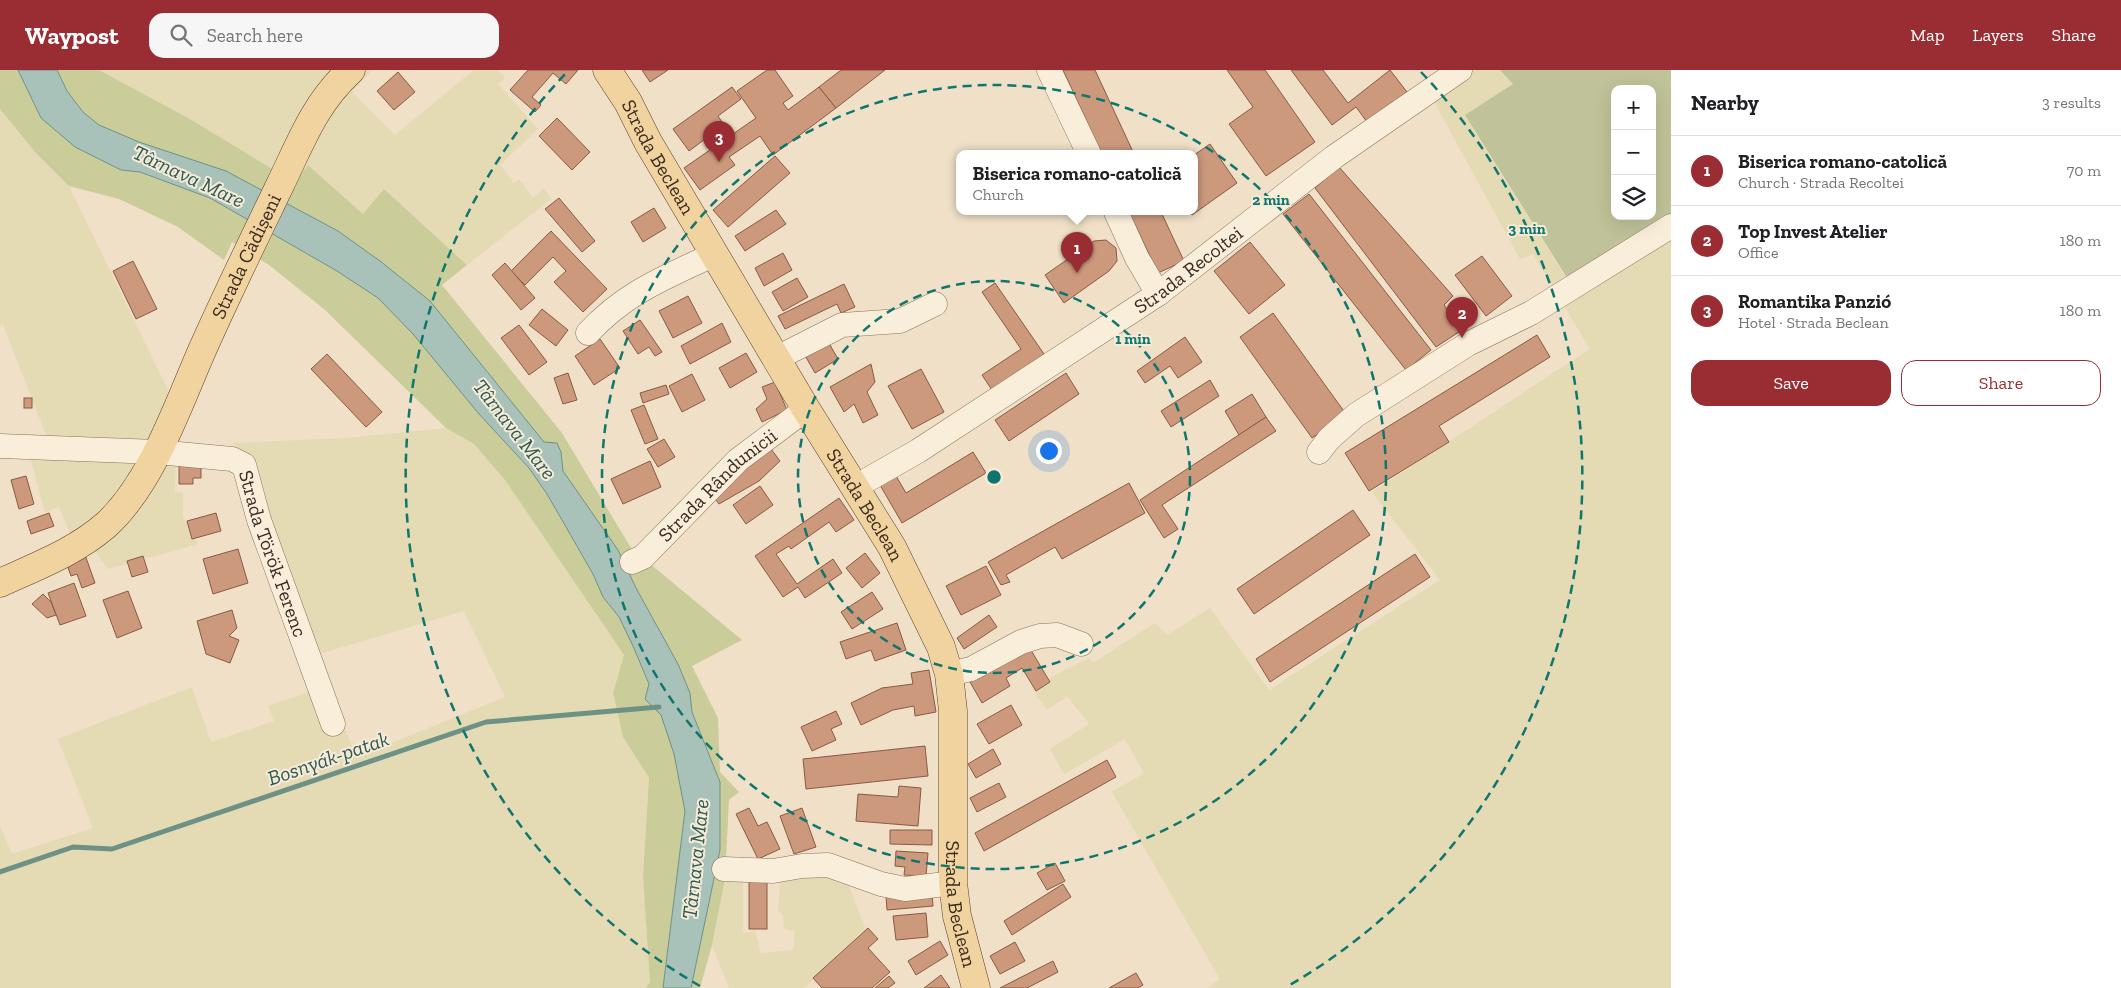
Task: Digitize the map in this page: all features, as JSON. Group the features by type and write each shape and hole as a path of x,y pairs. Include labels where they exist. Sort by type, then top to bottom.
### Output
{"main road":[{"name":"Strada Cădișeni","path":"0,583 79,545 107,524 132,493 157,452 248,248 280,185 309,121 334,86 351,70"},
{"name":"Strada Beclean","path":"607,70 628,102 648,142 806,409 892,547 922,604 941,647 949,674 953,711 953,883 957,916 976,988"}],"street":[{"path":"1049,70 1087,150"},
{"name":"Strada Recoltei","path":"855,487 918,451 1158,294 1334,157 1460,70"},
{"path":"1117,215 1137,258 1158,294"},
{"path":"1319,452 1356,415 1468,344 1531,313 1671,226"},
{"path":"588,334 601,319 644,287 715,254"},
{"path":"777,358 842,325 900,321 935,304"},
{"name":"Strada Rândunicii","path":"632,562 643,557 738,460 806,409"},
{"path":"0,446 157,452"},
{"name":"Strada Török Ferenc","path":"157,452 232,459 244,465 259,520 333,724"},
{"path":"949,674 971,669 1021,642 1040,636 1057,635 1081,644"},
{"path":"724,869 773,871 802,866 828,866 881,884 905,889 953,883"}],"shaded area":[{"path":"99,70 372,70 352,92 395,135 474,70 498,70 505,78 498,84 538,129 500,165 514,183 519,179 533,198 544,189 551,199 467,265 385,190 363,214 308,165 294,182 190,119"},
{"path":"1446,70 1500,70 1513,84 1465,116 1568,281 1671,217 1671,988 1208,988 1220,979 1112,792 1144,773 1125,739 1064,774 1050,749 1089,724 1067,696 1047,710 1031,687 1089,658 1093,663 1155,623 1168,635 1210,608 1269,690 1440,580 1372,492 1590,349 1533,254 1520,259 1425,85"},
{"path":"0,109 35,152 69,186 182,419 176,441 175,493 183,492 183,517 198,544 108,569 95,551 80,557 59,507 45,512 24,434 46,435 3,324 0,325"},
{"path":"446,428 474,444 505,480 624,655 613,694 623,737 649,778 643,876 650,982 646,988 0,988 0,826 12,854 93,828 58,739 192,687 211,742 274,721 268,706 326,686 357,757 505,697 464,611 299,660 233,443 346,438"},
{"path":"797,871 845,876 865,928 805,988 729,988 712,945 725,879 743,880 743,933 755,931 761,953 793,950 795,931 784,929 783,915 778,911 780,880"}],"green space":[{"path":"0,70 18,70 41,118 121,170 140,172 210,198 337,271 378,298 413,334 479,414 529,468 547,494 593,574 603,597 619,617 649,684 645,699 661,715 674,754 685,811 663,988 646,988 650,982 643,876 649,778 623,737 613,693 624,655 505,480 474,444 446,428 325,310 269,265 232,242 224,260 178,227 119,199 69,186 35,152 0,109"},
{"path":"57,70 99,70 190,119 294,182 308,165 363,214 384,189 467,265 442,285 562,433 631,548 742,640 692,666 718,718 720,772 739,792 729,800 725,879 712,945 700,988 691,988 701,942 720,782 692,712 690,693 678,664 636,588 618,550 563,471 561,452 544,442 430,301 380,261 338,231 226,171 139,142 99,125 83,112 67,91"},
{"path":"1500,70 1671,70 1671,217 1569,281 1465,115 1513,84"}],"water":[{"name":"Târnava Mare","path":"18,70 57,70 67,91 83,112 99,125 139,142 226,171 338,231 380,261 430,301 544,442 557,443 561,452 563,471 618,550 636,588 678,664 690,693 692,712 720,782 720,850 691,988 663,988 685,811 674,754 661,715 645,699 649,684 619,617 603,597 593,574 547,494 529,468 479,414 413,334 378,298 337,271 210,198 140,172 121,170 75,147 41,118"}],"building":[{"path":"528,70 578,70 566,84 553,73 532,97 541,105 535,112 510,90"},
{"path":"642,70 668,70 650,82"},
{"path":"767,70 775,70 793,96 783,103 788,110 819,87 836,108 773,155 760,136 729,157 735,165 700,190 684,168 756,118 737,91"},
{"path":"841,70 885,70 836,108 819,87"},
{"path":"1063,70 1095,70 1132,150 1100,150"},
{"path":"1227,70 1265,70 1315,142 1266,176 1229,124 1253,107"},
{"path":"1291,70 1323,70 1348,103 1390,70 1407,92 1367,122 1356,107 1332,125"},
{"path":"398,72 415,92 394,110 377,91"},
{"path":"732,87 741,99 718,116 724,125 689,151 673,129"},
{"path":"557,118 590,152 572,170 539,136"},
{"path":"1210,144 1237,183 1198,211 1198,152"},
{"path":"775,156 790,173 728,227 713,210"},
{"path":"1339,167 1453,296 1444,305 1462,330 1436,347 1315,188"},
{"path":"1309,194 1431,350 1406,370 1283,214"},
{"path":"559,198 595,241 582,252 545,209"},
{"path":"654,208 666,228 643,242 631,222"},
{"path":"776,210 786,224 745,251 735,236"},
{"path":"1130,215 1162,215 1184,261 1158,273"},
{"path":"551,231 607,289 583,312 554,282 566,271 553,257 525,285 511,271"},
{"path":"1106,240 1116,248 1117,261 1109,271 1064,303 1045,275 1094,241"},
{"path":"1250,242 1285,285 1249,314 1214,271"},
{"path":"783,253 792,270 764,286 755,268"},
{"path":"1482,256 1512,296 1486,316 1455,275"},
{"path":"133,261 157,309 136,319 113,271"},
{"path":"505,263 535,298 521,310 492,275"},
{"path":"797,278 808,297 783,311 772,292"},
{"path":"995,283 1044,354 992,390 982,375 1021,349 982,292"},
{"path":"844,284 855,307 841,313 837,304 785,329 778,316"},
{"path":"688,296 702,323 673,338 659,311"},
{"path":"542,309 568,330 556,346 529,325"},
{"path":"1273,313 1346,414 1312,438 1240,337"},
{"path":"640,320 662,352 655,356 649,347 638,354 623,331"},
{"path":"722,323 731,342 690,364 681,346"},
{"path":"519,325 547,362 529,375 501,338"},
{"path":"1537,335 1550,357 1439,426 1449,442 1369,491 1345,453"},
{"path":"1185,337 1202,362 1178,378 1170,366 1145,383 1137,371"},
{"path":"826,338 838,359 815,373 803,352"},
{"path":"600,339 620,368 594,385 575,356"},
{"path":"746,353 757,372 730,388 719,368"},
{"path":"327,354 382,412 366,427 311,369"},
{"path":"871,364 875,382 867,392 878,415 863,423 854,404 844,412 830,387"},
{"path":"921,369 944,412 912,429 888,386"},
{"path":"568,373 577,400 563,404 554,378"},
{"path":"1066,373 1079,394 1009,441 995,420"},
{"path":"692,374 705,400 682,412 669,386"},
{"path":"1210,380 1219,396 1171,427 1161,411"},
{"path":"775,382 787,410 762,422 756,409 767,399 762,387"},
{"path":"666,385 669,394 643,403 640,393"},
{"path":"1252,394 1266,417 1239,435 1225,411"},
{"path":"24,398 32,398 32,408 24,408"},
{"path":"644,405 658,439 645,444 631,410"},
{"path":"1266,417 1276,431 1162,505 1178,529 1164,538 1140,500"},
{"path":"664,439 675,457 658,467 647,449"},
{"path":"768,445 780,461 759,481 719,504 711,493"},
{"path":"973,452 986,473 902,523 880,485 896,476 906,493"},
{"path":"650,461 661,487 623,504 611,479"},
{"path":"179,462 201,462 201,478 193,478 193,484 179,484"},
{"path":"26,476 34,504 19,509 11,480"},
{"path":"1129,483 1145,513 1062,559 1055,547 1006,575 1010,582 1001,585 988,562"},
{"path":"760,486 773,505 746,524 733,505"},
{"path":"839,498 854,520 836,532 829,522 791,549 789,546 776,554 797,584 833,559 842,573 805,598 798,587 783,597 755,556"},
{"path":"1353,510 1370,535 1254,614 1237,589"},
{"path":"49,513 54,526 31,534 27,521"},
{"path":"216,513 221,531 192,539 187,521"},
{"path":"238,549 248,583 213,594 203,559"},
{"path":"84,552 95,583 82,588 77,574 71,576 65,559"},
{"path":"865,553 880,573 862,588 846,568"},
{"path":"1415,554 1430,577 1270,682 1256,659"},
{"path":"143,556 148,572 132,577 127,561"},
{"path":"986,566 1001,595 961,615 946,586"},
{"path":"74,583 86,616 60,625 48,593"},
{"path":"128,591 142,628 117,638 103,600"},
{"path":"872,592 883,609 852,629 841,612"},
{"path":"43,594 51,602 56,615 47,618 32,604"},
{"path":"232,610 237,628 229,636 239,640 230,663 206,654 197,621"},
{"path":"989,615 997,627 964,649 957,638"},
{"path":"897,623 906,650 875,661 871,650 846,659 840,642"},
{"path":"1029,647 1050,682 1036,691 1022,668 1006,678 1010,686 982,703 970,682"},
{"path":"929,670 936,712 915,716 914,706 893,710 861,725 851,703 882,688 913,684 911,673"},
{"path":"1011,705 1022,725 989,744 977,724"},
{"path":"836,711 842,724 831,729 836,740 812,751 801,727"},
{"path":"925,746 928,776 806,789 803,759"},
{"path":"993,749 1001,764 976,778 968,764"},
{"path":"1107,760 1116,777 984,851 975,833"},
{"path":"999,783 1006,797 977,812 970,798"},
{"path":"899,786 921,788 918,826 856,821 858,794 898,797"},
{"path":"749,808 758,826 767,822 780,849 758,859 736,814"},
{"path":"802,808 816,847 794,854 780,816"},
{"path":"890,830 932,830 932,845 890,844"},
{"path":"896,851 928,853 926,876 904,875 905,867 895,866"},
{"path":"1055,863 1065,881 1047,890 1037,873"},
{"path":"749,879 767,879 767,929 749,929"},
{"path":"1063,884 1071,897 1012,935 1004,921"},
{"path":"932,892 933,906 887,910 886,896"},
{"path":"926,913 928,937 896,940 893,916"},
{"path":"868,928 878,939 868,948 890,972 872,988 822,988 813,978"},
{"path":"940,941 948,955 916,975 908,961"},
{"path":"1015,942 1025,961 1000,974 990,956"},
{"path":"1053,961 1058,972 1027,988 1000,988"},
{"path":"1136,973 1143,985 1138,988 1109,988"},
{"path":"941,975 950,988 924,988"},
{"path":"889,976 895,983 888,988 875,988"}],"waterway":[{"name":"Bosnyák-patak","path":"0,872 73,847 112,849 486,722 659,707"}],"place":[{"name":"Romantika Panzió","path":"719,162"},
{"name":"Biserica romano-catolică","path":"1077,273"},
{"name":"Top Invest Atelier","path":"1462,338"}]}
